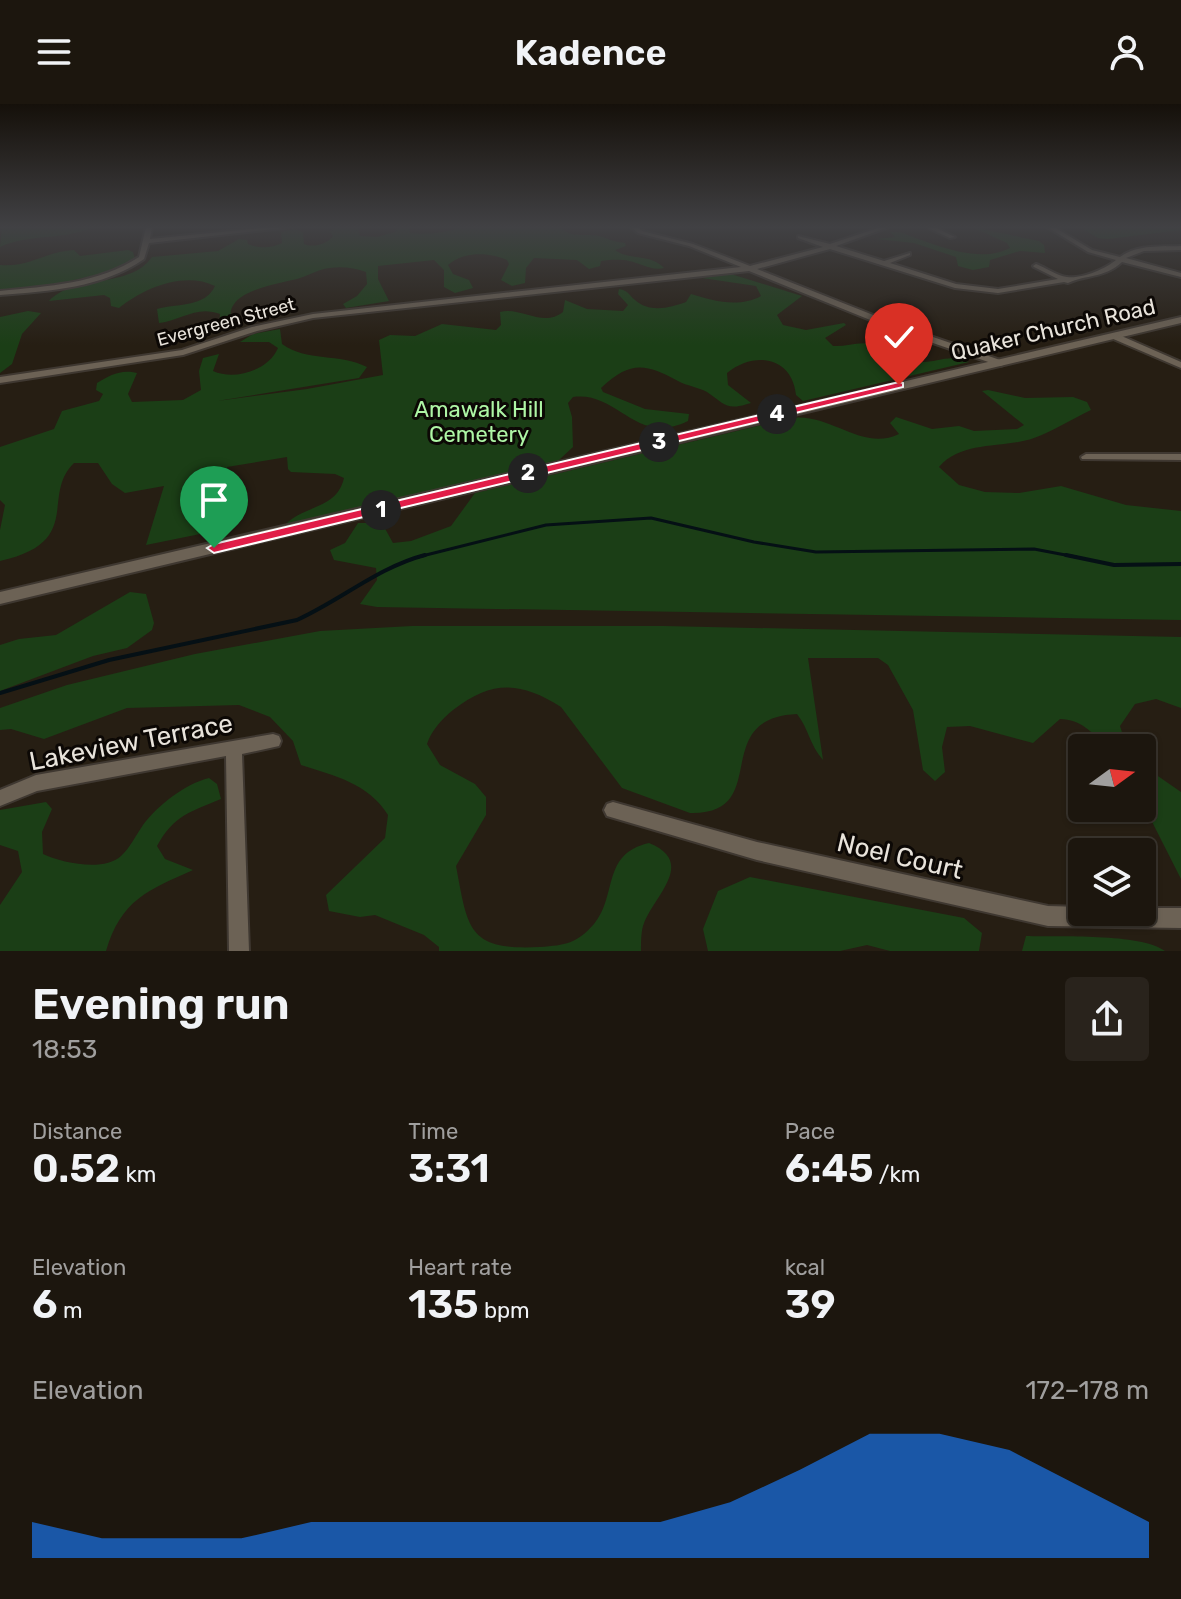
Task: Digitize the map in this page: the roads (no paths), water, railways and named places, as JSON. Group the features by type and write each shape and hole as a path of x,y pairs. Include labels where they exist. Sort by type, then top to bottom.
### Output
{"street":[{"path":"0,293 70,284 127,267"},
{"path":"742,267 898,328 1000,363"},
{"name":"Evergreen Street","path":"0,380 183,352 270,325 313,316 760,267"},
{"path":"895,267 955,286 1011,290 1068,281 1113,267"},
{"path":"1037,267 1068,281"},
{"path":"1147,267 1181,275"},
{"name":"Quaker Church Road","path":"0,598 1181,320"},
{"path":"1114,336 1181,365"},
{"path":"1086,457 1181,457"},
{"name":"Lakeview Terrace","path":"0,798 36,783 273,741"},
{"path":"234,748 239,951"},
{"name":"Noel Court","path":"613,810 757,851 1048,916 1181,918"}],"waterway":[{"path":"419,557 546,525 651,518 754,542 816,552 1034,549 1071,556"},
{"path":"419,557 425,555"},
{"path":"1066,555 1071,556"},
{"path":"1071,556 1076,557"},
{"path":"1071,556 1114,565 1181,564"},
{"path":"0,693 109,660 297,620 392,567 419,557"}],"park label":[{"name":"Amawalk Hill Cemetery","path":"479,422"}]}
